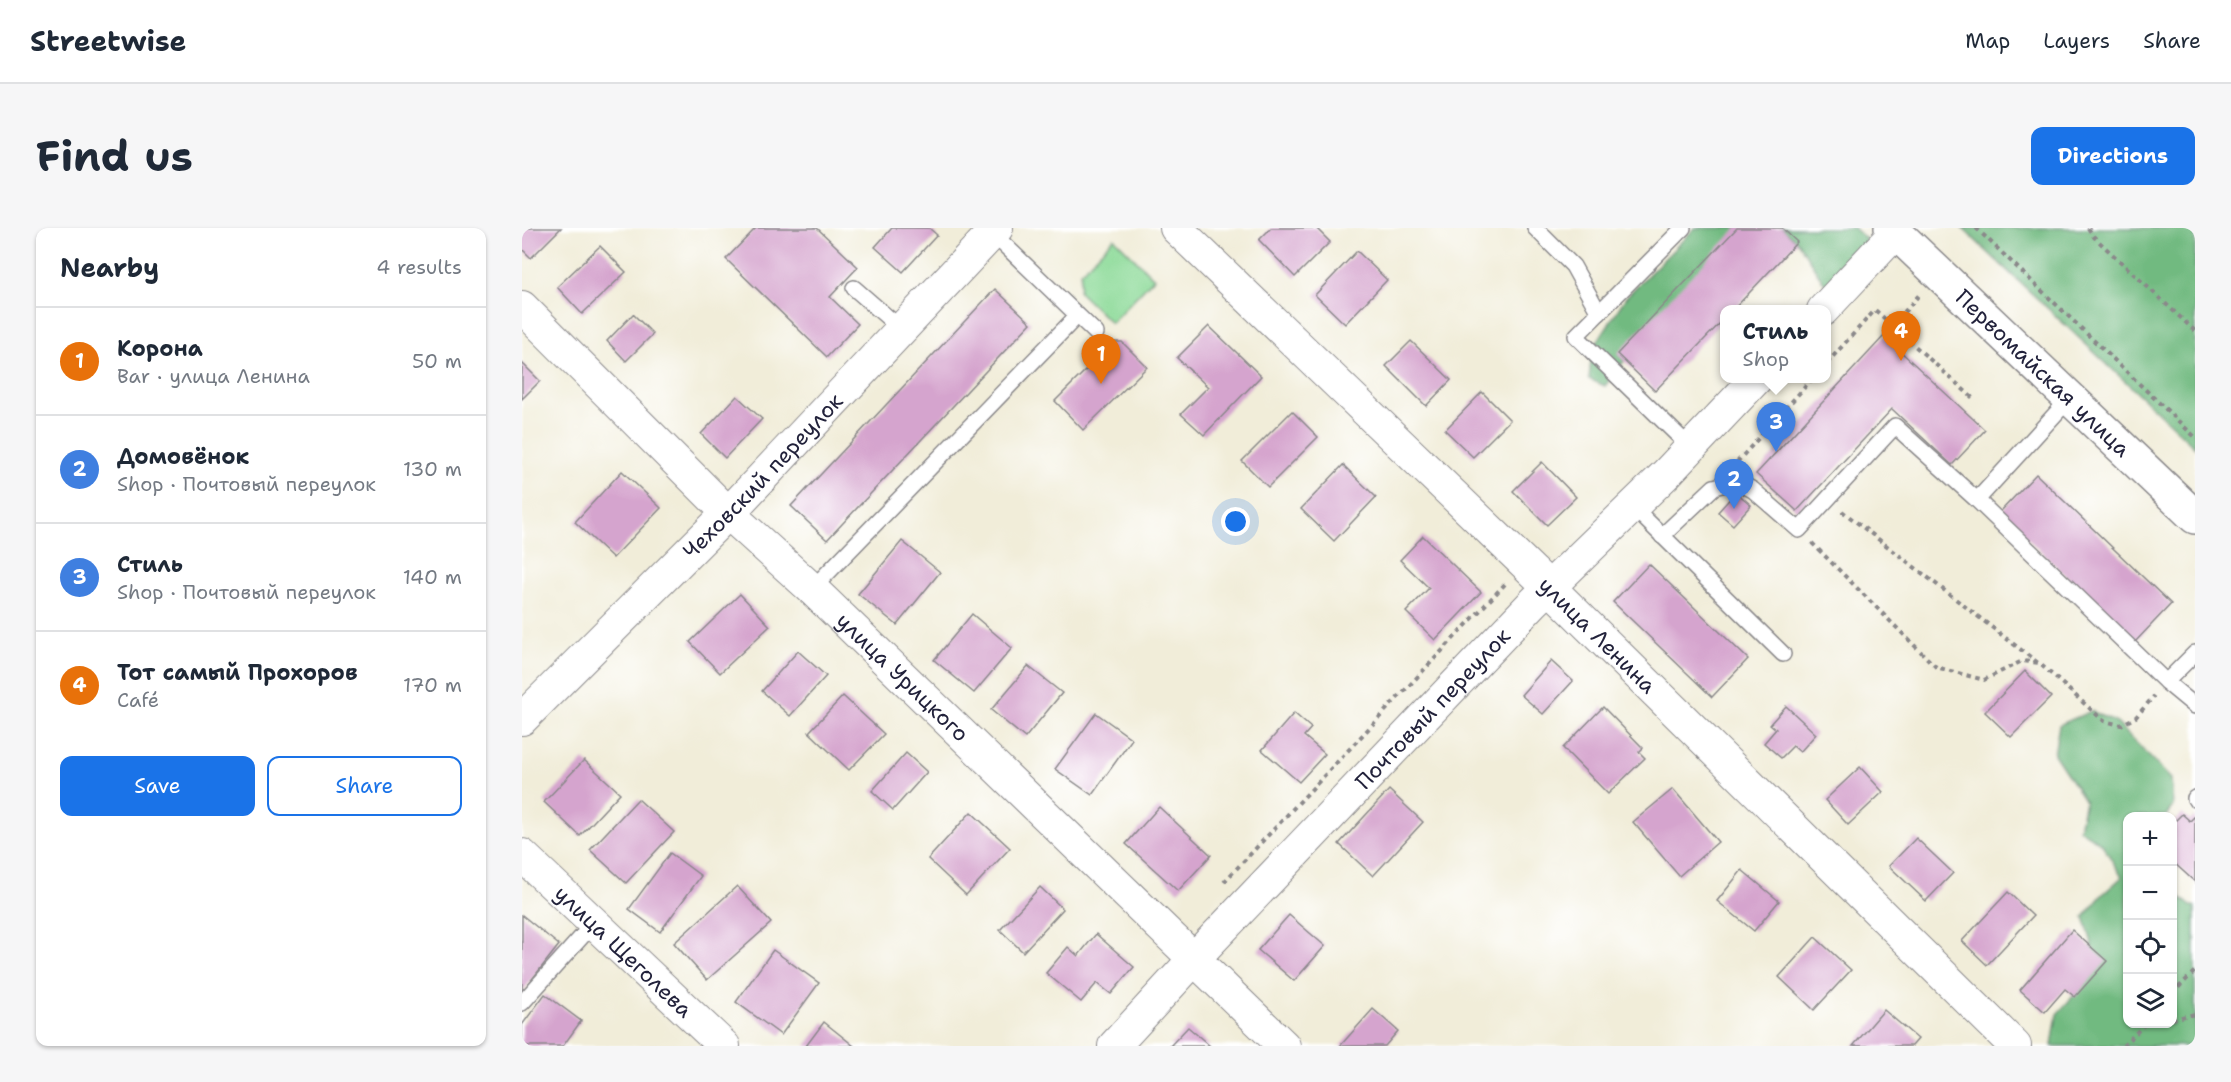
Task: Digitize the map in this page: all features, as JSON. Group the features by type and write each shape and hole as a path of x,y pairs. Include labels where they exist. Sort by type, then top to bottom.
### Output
{"main road":[{"name":"Первомайская улица","path":"1894,230 2195,517"}],"street":[{"name":"улица Ленина","path":"1176,228 1549,587 2015,1046"},
{"name":"Чеховский переулок","path":"522,719 729,513 992,230"},
{"path":"1827,305 1894,230"},
{"name":"улица Урицкого","path":"522,307 729,513 812,589 1284,1046"},
{"name":"Почтовый переулок","path":"1114,1046 1549,587 1633,507 1752,383"},
{"name":"улица Щеголева","path":"522,855 724,1046"}],"lane":[{"path":"1535,228 1573,266 1599,313"},
{"path":"992,230 1096,333"},
{"path":"1678,230 1576,336 1691,448"},
{"path":"854,288 900,329"},
{"path":"812,589 1077,316"},
{"path":"1977,500 2070,399"},
{"path":"1662,536 1714,486 1736,481 1753,490 1799,530 1895,426 1977,500 2166,682 2195,706"},
{"path":"1633,507 1783,654"},
{"path":"2166,682 2195,653"},
{"path":"522,1003 594,923"}],"path":[{"path":"1976,228 2195,437"},
{"path":"2088,228 2094,237 2195,331"},
{"path":"1892,326 1924,290"},
{"path":"1831,359 1875,310 1975,400"},
{"path":"1714,486 1808,383"},
{"path":"1827,500 2039,663 2104,721 2121,725 2136,717 2166,682"},
{"path":"1799,530 1936,667 1984,680 2022,661 2039,663"},
{"path":"1216,890 1509,579"},
{"path":"2177,989 2195,971"},
{"path":"2177,1018 2195,1014"},
{"path":"2123,1046 2142,1028"}],"green space":[{"path":"1695,228 1741,228 1630,353 1605,386 1589,379 1592,350 1626,297"},
{"path":"1781,228 1854,228 1866,239 1861,265 1826,286 1797,241"},
{"path":"1962,228 2195,228 2195,447"},
{"path":"1114,238 1154,278 1111,323 1079,292 1081,272"},
{"path":"2091,711 2117,723 2171,779 2173,806 2169,812 2123,812 2123,1028 2177,1028 2177,894 2191,906 2195,906 2195,1046 2052,1046 2057,1014 2097,970 2084,917 2102,895 2122,877 2102,844 2079,829 2085,801 2054,754 2059,725"}],"building":[{"path":"522,228 561,228 531,258 522,249"},
{"path":"756,228 817,228 858,267 830,297 858,324 827,357 726,259"},
{"path":"892,228 929,228 937,235 903,272 875,247"},
{"path":"1271,228 1316,228 1330,242 1295,277 1259,240"},
{"path":"1737,228 1782,228 1797,242 1738,305 1720,305 1720,323 1655,391 1617,354"},
{"path":"600,246 626,272 582,314 557,287"},
{"path":"1357,251 1387,280 1345,324 1315,295"},
{"path":"995,289 1031,323 827,540 791,506"},
{"path":"633,314 653,334 626,361 607,341"},
{"path":"1209,326 1261,376 1204,435 1181,414 1208,387 1177,358"},
{"path":"1884,336 1985,430 1952,465 1892,409 1797,511 1756,474"},
{"path":"1411,341 1451,380 1426,406 1386,366"},
{"path":"1109,342 1122,342 1147,367 1083,430 1055,401 1094,362 1088,356 1099,345 1103,349"},
{"path":"522,363 540,381 522,399"},
{"path":"1482,392 1510,420 1473,457 1445,430"},
{"path":"737,396 762,419 725,458 701,434"},
{"path":"1292,411 1318,437 1268,487 1242,461"},
{"path":"1542,462 1576,497 1547,525 1513,491"},
{"path":"1343,465 1376,497 1334,541 1301,509"},
{"path":"622,471 661,508 613,558 575,522"},
{"path":"2036,474 2171,604 2135,642 2000,512"},
{"path":"1736,492 1751,505 1733,525 1718,512"},
{"path":"1423,536 1481,592 1435,640 1406,612 1429,588 1400,560"},
{"path":"902,541 940,572 897,625 858,594"},
{"path":"1649,564 1748,659 1712,697 1613,602"},
{"path":"740,594 770,626 720,673 690,642"},
{"path":"972,614 1012,648 974,693 934,660"},
{"path":"798,651 826,676 790,716 762,691"},
{"path":"1551,661 1573,681 1543,714 1521,695"},
{"path":"1028,666 1062,693 1025,738 991,710"},
{"path":"2025,671 2051,697 2011,737 1985,712"},
{"path":"843,696 884,734 849,770 809,732"},
{"path":"1786,706 1816,734 1800,752 1793,746 1781,758 1764,743 1776,729 1770,724"},
{"path":"1603,707 1643,748 1639,752 1645,758 1608,794 1563,748"},
{"path":"1096,713 1132,739 1092,795 1055,769"},
{"path":"1294,713 1311,728 1304,736 1325,754 1299,782 1262,750"},
{"path":"906,753 927,772 893,810 872,791"},
{"path":"584,760 620,793 580,836 544,802"},
{"path":"1860,767 1883,792 1848,825 1825,800"},
{"path":"1673,789 1718,842 1679,876 1633,822"},
{"path":"1389,790 1423,822 1373,876 1339,844"},
{"path":"638,799 674,832 626,883 590,850"},
{"path":"1159,807 1211,855 1178,891 1126,844"},
{"path":"971,812 1010,848 966,895 928,859"},
{"path":"2182,814 2190,821 2195,816 2195,882 2177,866 2177,819"},
{"path":"1916,838 1953,873 1926,901 1889,866"},
{"path":"670,853 701,876 660,932 629,909"},
{"path":"1742,870 1779,901 1754,931 1717,901"},
{"path":"737,886 771,923 707,980 674,943"},
{"path":"1040,887 1063,909 1023,952 1000,930"},
{"path":"2008,892 2033,916 1987,965 1962,941"},
{"path":"522,915 559,945 522,992"},
{"path":"1289,915 1325,946 1294,981 1258,950"},
{"path":"2072,930 2107,961 2075,997 2065,989 2045,1012 2020,990"},
{"path":"1096,934 1134,967 1111,994 1097,983 1081,1002 1046,973 1068,947 1078,956"},
{"path":"1815,937 1851,970 1814,1010 1779,977"},
{"path":"773,950 819,983 781,1035 736,1002"},
{"path":"545,994 581,1021 563,1046 522,1046 522,1025"},
{"path":"1373,1009 1398,1031 1385,1046 1340,1046"},
{"path":"1884,1010 1918,1039 1912,1046 1853,1046"},
{"path":"824,1022 854,1046 806,1046"},
{"path":"1188,1027 1210,1046 1170,1046"}],"place":[{"name":"Тот самый Прохоров","path":"1901,361"},
{"name":"Корона","path":"1101,384"},
{"name":"Стиль","path":"1776,452"},
{"name":"Домовёнок","path":"1734,509"}]}
